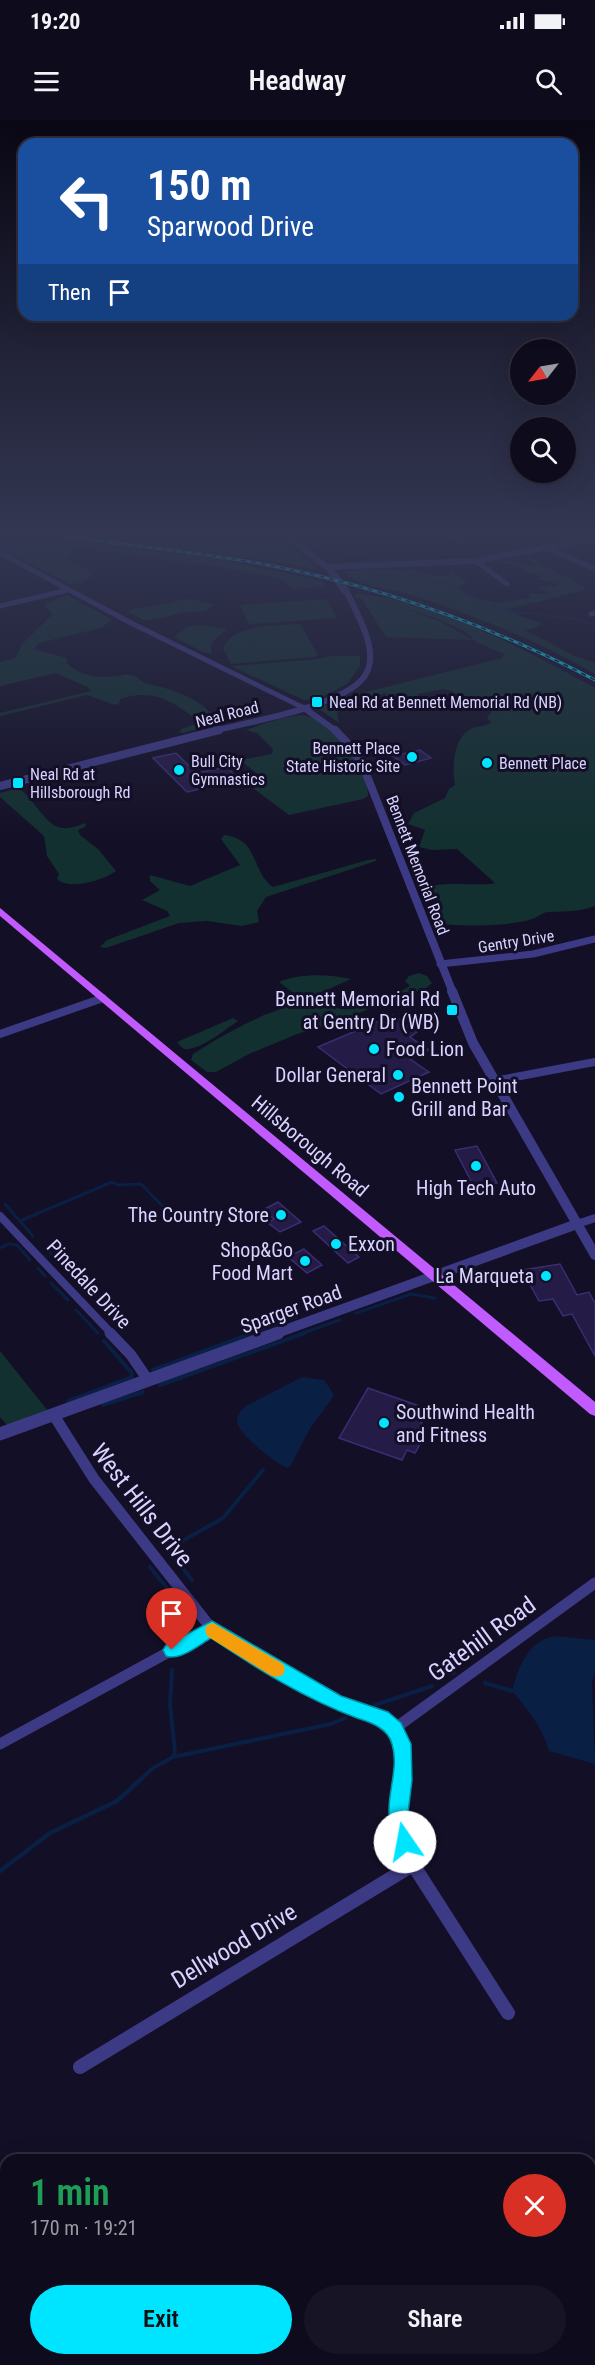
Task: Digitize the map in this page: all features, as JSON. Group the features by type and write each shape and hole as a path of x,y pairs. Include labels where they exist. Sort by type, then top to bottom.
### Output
{"main road":[{"name":"Hillsborough Road","path":"0,911 595,1410"}],"street":[{"name":"Bennett Memorial Road","path":"160,636 304,708 341,736 352,748 363,766 461,1019 494,1081 595,1255"},
{"name":"Neal Road","path":"0,786 304,708 350,690 363,679 370,668 367,636"},
{"name":"Gentry Drive","path":"440,964 533,954 595,939"},
{"path":"0,1034 103,998"},
{"path":"494,1081 595,1062"},
{"name":"Pinedale Drive","path":"0,1216 131,1356 148,1380"},
{"name":"Sparger Road","path":"0,1434 595,1218"},
{"name":"West Hills Drive","path":"53,1414 75,1455 212,1629 248,1653 336,1702 367,1711 381,1718 394,1729"},
{"name":"Gatehill Road","path":"394,1729 595,1583"},
{"path":"0,1744 212,1629"},
{"path":"394,1729 402,1744 403,1764 398,1813 411,1866 508,2013"},
{"name":"Dellwood Drive","path":"80,2067 411,1866"}],"green space":[{"path":"30,636 69,636 39,643 33,649 67,658 67,663 84,674 104,677 132,675 148,684 188,696 206,708 215,724 183,733 179,732 181,729 199,723 198,721 171,702 142,695 120,699 115,705 87,695 0,716 0,713 91,691 56,673 0,686 0,662 15,658 23,643"},
{"path":"219,636 211,646 212,654 203,652 174,637"},
{"path":"234,636 307,636 318,655 231,664 223,648"},
{"path":"465,636 473,640 386,637"},
{"path":"470,636 492,636 595,688 595,906 578,910 547,912 532,919 498,925 469,926 435,922 424,897 429,888 441,884 495,883 457,849 432,850 419,847 425,830 408,824 414,813 445,798 449,789 455,785 455,753 461,738 473,728 491,723 487,717 492,712 455,699 452,691 444,689 417,694 421,700 419,703 385,695 388,692 341,707 337,714 339,723 318,708 362,693 502,658 504,654 476,642"},
{"path":"519,636 536,636 573,655 595,663 595,674 551,651"},
{"path":"330,656 360,656 360,666 347,684 322,697 304,700 231,666 318,659"},
{"path":"301,715 325,724 346,745 362,770 368,796 289,815 253,788 261,782 260,776 240,760 272,754 273,749 257,733 246,730"},
{"path":"18,788 57,827 69,828 86,823 85,827 78,830 80,835 98,849 116,871 86,883 70,884 57,879 59,874 47,856 44,836 0,797 0,793"},
{"path":"224,835 236,838 250,849 261,873 273,887 368,860 376,859 376,861 266,897 257,911 259,922 242,926 207,921 179,923 106,948 100,947 107,940 170,916 167,911 142,900 160,890 150,881 150,875 190,886 240,865 221,839"},
{"path":"419,973 427,976 432,983 426,988 384,1002 344,1020 297,1034 249,1054 216,1072 207,1072 191,1060 193,1054 224,1035 288,1004 296,995 279,982 315,975 351,979 320,993 332,1005 348,1009 376,1002 410,986 405,981 409,976"},
{"path":"233,1018 238,1021 214,1038 194,1048 186,1049 177,1042"},
{"path":"0,1351 48,1411 8,1426 0,1417"}],"water":[{"path":"302,1377 324,1380 333,1393 333,1397 309,1430 290,1467 287,1468 250,1441 239,1427 237,1419 246,1406"},
{"path":"556,1636 595,1640 595,1672 592,1682 595,1764 549,1751 534,1720 512,1691 526,1656 538,1643"}],"building":[{"name":"Bennett Place State Historic Site","path":"420,750 431,758 405,765 393,756"},
{"name":"Bull City Gymnastics","path":"176,753 196,773 227,767 239,780 187,792 153,758"},
{"name":"Food Lion","path":"393,1015 417,1032 410,1037 429,1050 410,1059 429,1072 381,1094 318,1047"},
{"name":"High Tech Auto","path":"477,1146 497,1183 474,1187 455,1150"},
{"name":"The Country Store","path":"278,1202 301,1222 280,1232 268,1223 274,1219 263,1210"},
{"name":"Exxon","path":"324,1226 359,1257 348,1263 313,1231"},
{"name":"Shop&Go Food Mart","path":"304,1249 322,1265 307,1273 288,1257"},
{"path":"560,1264 577,1295 589,1292 595,1303 595,1356 572,1314 563,1316 553,1299 539,1301 522,1270"},
{"name":"Southwind Health and Fitness","path":"368,1388 428,1409 413,1441 420,1444 415,1453 407,1450 402,1460 339,1438"}],"waterway":[{"path":"20,1221 112,1182 118,1185 141,1184 174,1218"},
{"path":"5,1204 33,1236"},
{"path":"0,1248 9,1244"},
{"path":"10,1244 17,1245 30,1260"},
{"path":"46,1248 65,1269"},
{"path":"38,1268 45,1276"},
{"path":"71,1275 85,1291"},
{"path":"51,1283 68,1300"},
{"path":"356,1313 411,1294 435,1298"},
{"path":"76,1310 98,1333"},
{"path":"249,1334 296,1317"},
{"path":"300,1334 340,1320"},
{"path":"153,1370 253,1333"},
{"path":"160,1385 305,1333"},
{"path":"68,1401 132,1377 131,1372 104,1341"},
{"path":"103,1405 143,1392"},
{"path":"168,1549 223,1518 263,1470"},
{"path":"161,1542 168,1549"},
{"path":"168,1549 171,1552"},
{"path":"178,1562 192,1580"},
{"path":"150,1567 178,1602"},
{"path":"172,1670 170,1704 175,1752 173,1757"},
{"path":"448,1673 454,1673"},
{"path":"485,1683 512,1691"},
{"path":"375,1705 432,1686"},
{"path":"173,1757 331,1724 345,1718"},
{"path":"139,1781 153,1768 173,1757"},
{"path":"0,1871 50,1833 117,1801 140,1780"}],"railway":[{"path":"501,636 595,680"}],"slow traffic":[{"path":"213,1630 276,1669"}],"place":[{"name":"Neal Rd at Bennett Memorial Rd (NB)","path":"317,702"},
{"name":"Bennett Place State Historic Site","path":"412,757"},
{"name":"Bennett Place","path":"487,763"},
{"name":"Bull City Gymnastics","path":"179,770"},
{"name":"Neal Rd at Hillsborough Rd","path":"18,783"},
{"name":"Bennett Memorial Rd at Gentry Dr (WB)","path":"452,1010"},
{"name":"Food Lion","path":"374,1049"},
{"name":"Dollar General","path":"398,1075"},
{"name":"Bennett Point Grill and Bar","path":"399,1097"},
{"name":"High Tech Auto","path":"476,1166"},
{"name":"The Country Store","path":"281,1215"},
{"name":"Exxon","path":"336,1244"},
{"name":"Shop&Go Food Mart","path":"305,1261"},
{"name":"La Marqueta","path":"546,1276"},
{"name":"Southwind Health and Fitness","path":"384,1423"}],"route":[{"path":"172,1650 212,1629 248,1653 336,1702 367,1711 381,1718 394,1729 402,1744 403,1780 398,1813 405,1842"}]}
